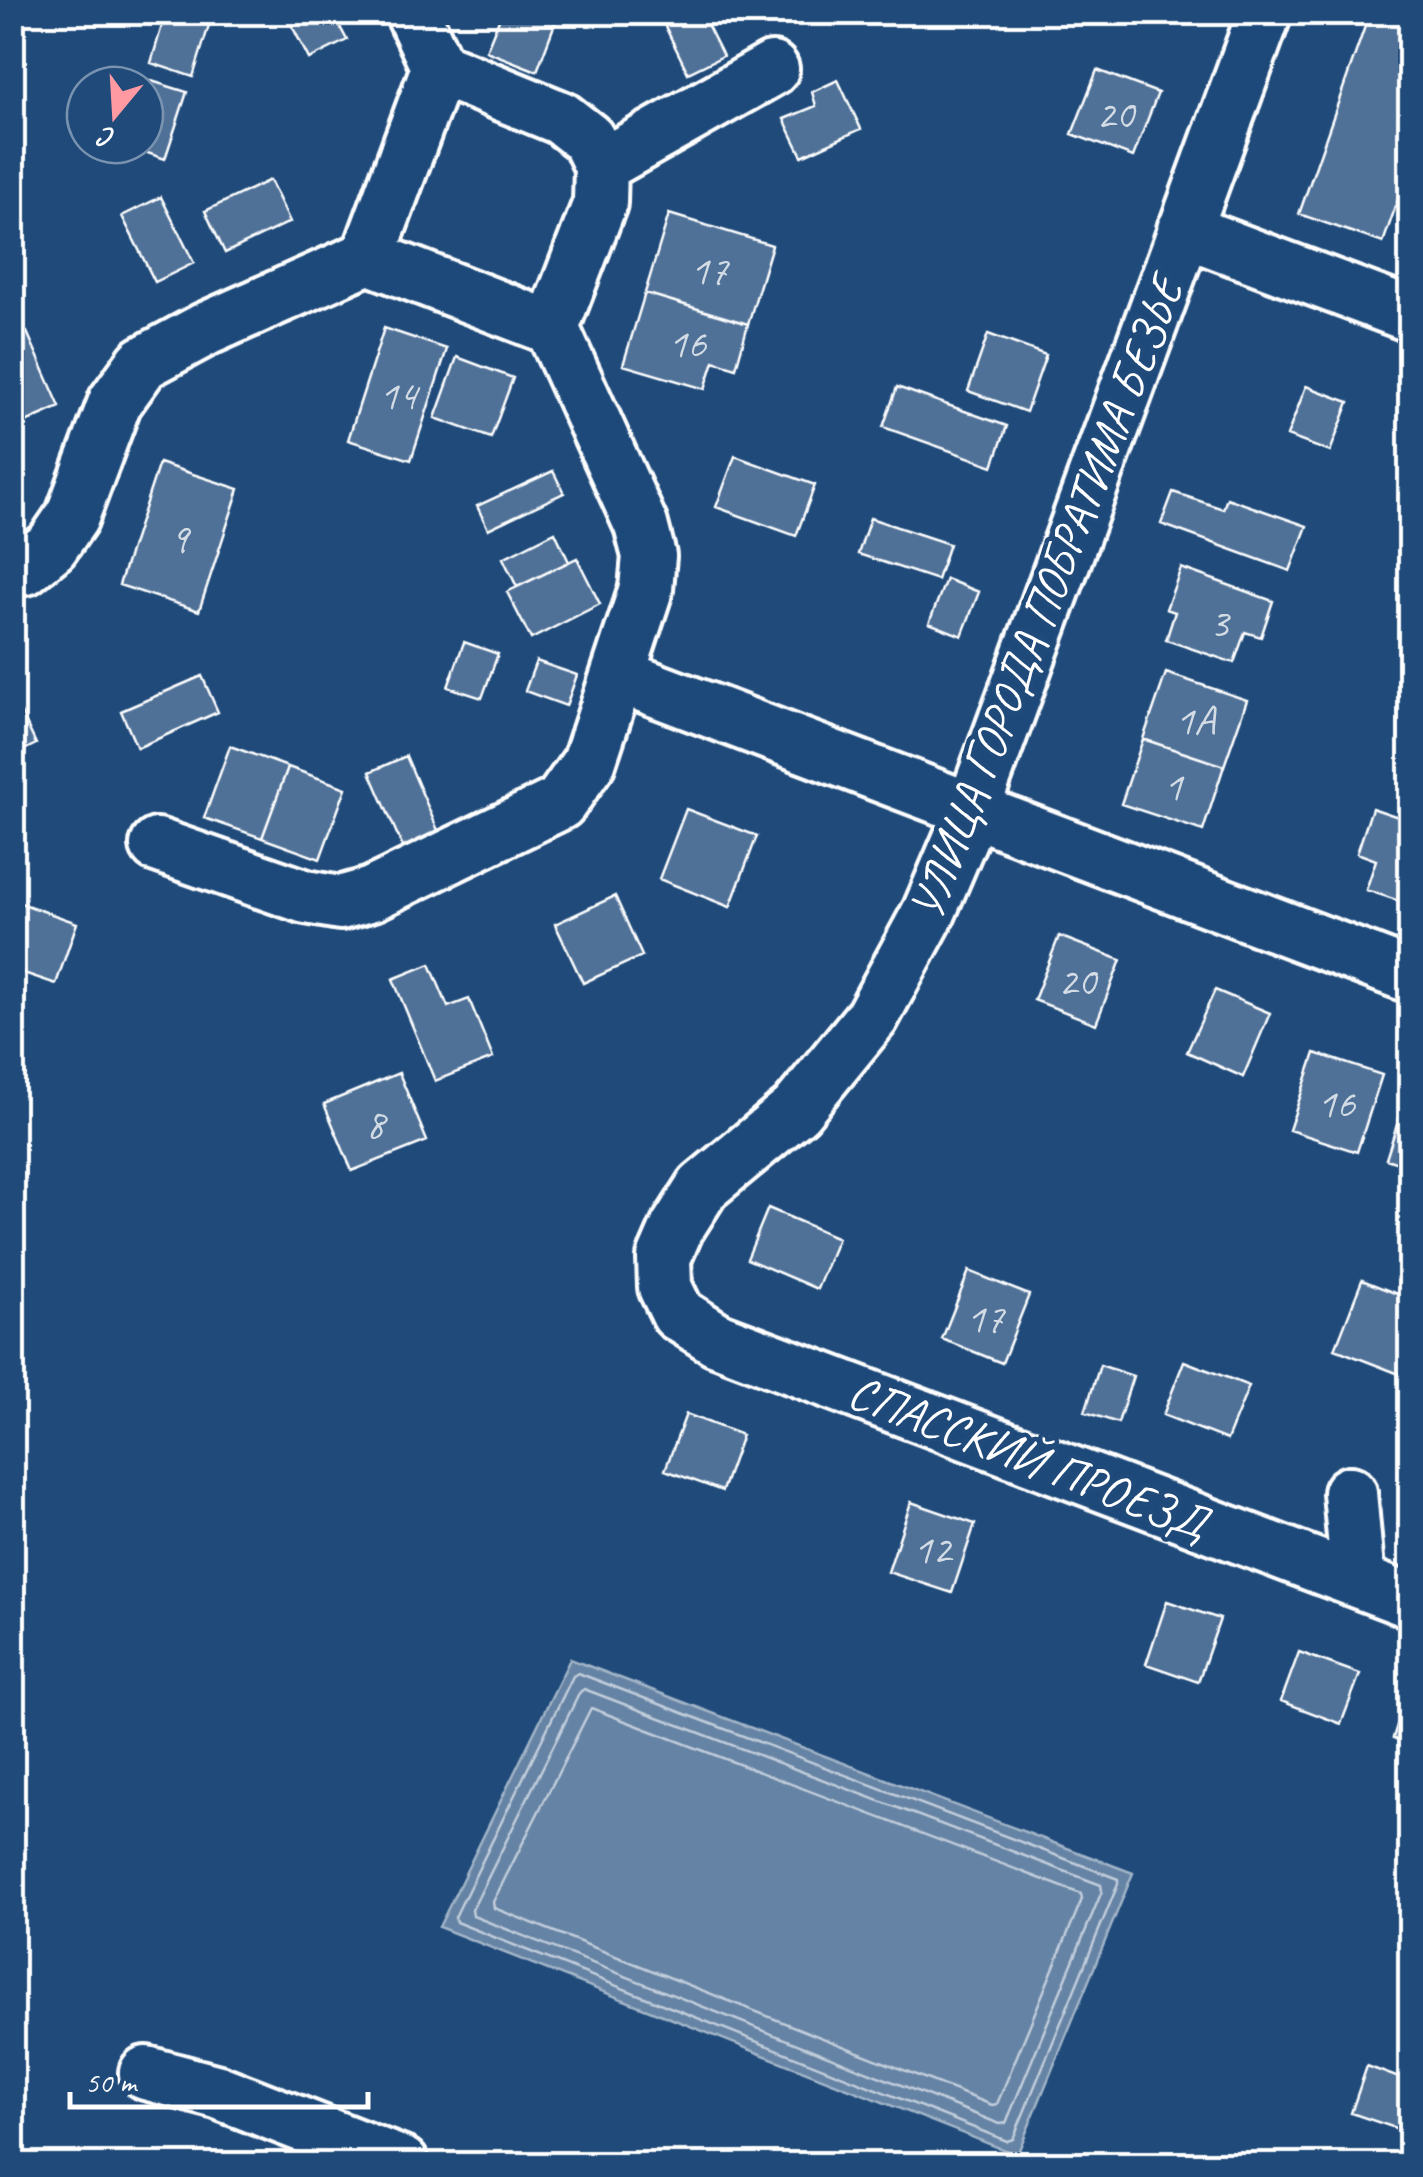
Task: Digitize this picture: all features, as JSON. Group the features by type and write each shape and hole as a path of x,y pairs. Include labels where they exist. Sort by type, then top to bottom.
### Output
{"street":[{"path":"412,12 438,68 561,118 588,139 600,166 600,203 552,328"},
{"name":"УЛИЦА ГОРОДА ПОБРАТИМА БЕЗЬЕ","path":"665,1287 664,1258 676,1228 704,1187 796,1110 872,1017 930,912 972,811 1265,12"},
{"path":"368,257 438,68"},
{"path":"600,166 772,69"},
{"path":"1184,230 1410,315"},
{"path":"12,569 25,568 52,546 72,517 115,402 143,363 206,328 368,257 552,328 641,525 649,556 646,589 620,676 589,762 560,804 372,894 340,903 306,897 158,845"},
{"path":"620,676 1410,976"},
{"name":"СПАССКИЙ ПРОЕЗД","path":"665,1287 678,1314 717,1339 1410,1601"},
{"path":"1350,1493 1358,1581"},
{"path":"146,2073 218,2092 402,2164"}],"water":[{"path":"570,1659 1133,1873 1017,2155 439,1927"}],"building":[{"path":"166,12 213,12 193,77 151,63"},
{"path":"285,12 332,12 347,40 309,59"},
{"path":"502,12 542,12 557,18 537,71 486,51"},
{"path":"677,12 701,12 723,56 688,73 662,20"},
{"path":"1370,12 1410,12 1410,165 1383,243 1299,214"},
{"path":"1097,70 1158,93 1133,157 1072,134"},
{"path":"838,80 861,129 802,156 784,119 816,106 812,92"},
{"path":"165,85 187,92 165,159"},
{"path":"270,180 290,222 225,253 205,211"},
{"path":"161,197 194,263 155,282 122,216"},
{"path":"669,214 772,245 748,324 645,293"},
{"path":"12,245 24,272 12,277"},
{"path":"645,293 748,324 736,368 714,361 705,389 623,365"},
{"path":"384,328 447,349 411,460 348,440"},
{"path":"27,332 60,407 12,428 12,338"},
{"path":"988,334 1046,355 1026,412 968,391"},
{"path":"457,357 513,378 491,438 435,418"},
{"path":"1306,386 1349,402 1330,452 1287,436"},
{"path":"897,387 1007,426 993,466 883,427"},
{"path":"735,456 815,485 796,536 716,507"},
{"path":"159,463 239,489 199,611 119,585"},
{"path":"553,471 564,493 488,529 477,506"},
{"path":"1173,492 1223,509 1227,498 1307,526 1290,571 1161,524"},
{"path":"870,518 949,544 937,580 858,554"},
{"path":"555,532 569,562 517,587 503,558"},
{"path":"577,558 600,604 531,639 507,592"},
{"path":"1181,568 1273,601 1261,637 1245,632 1234,663 1166,640 1175,612 1166,609"},
{"path":"946,579 979,592 962,636 929,623"},
{"path":"464,642 498,654 482,698 448,687"},
{"path":"536,661 577,675 566,706 525,691"},
{"path":"1166,673 1247,700 1224,766 1143,739"},
{"path":"202,676 218,712 137,748 121,711"},
{"path":"12,699 36,744 12,756"},
{"path":"1143,739 1224,766 1203,831 1121,804"},
{"path":"230,746 288,767 262,838 204,818"},
{"path":"406,756 443,842 407,857 370,772"},
{"path":"288,767 346,788 320,859 262,838"},
{"path":"1372,808 1410,821 1410,878 1402,902 1366,890 1376,860 1357,853"},
{"path":"686,809 757,836 730,907 659,879"},
{"path":"615,896 642,956 583,983 555,924"},
{"path":"12,900 77,923 56,984 12,969"},
{"path":"1059,936 1121,960 1096,1024 1034,1000"},
{"path":"430,964 448,1007 469,999 493,1058 435,1081 393,979"},
{"path":"1215,990 1270,1013 1243,1077 1187,1052"},
{"path":"1315,1053 1382,1075 1357,1152 1289,1130"},
{"path":"399,1073 427,1141 352,1171 324,1104"},
{"path":"1410,1084 1410,1167 1386,1159"},
{"path":"768,1208 838,1238 817,1289 747,1259"},
{"path":"969,1271 1029,1295 1002,1363 942,1339"},
{"path":"1362,1280 1410,1299 1407,1377 1335,1349"},
{"path":"1184,1361 1249,1386 1227,1440 1163,1415"},
{"path":"1100,1365 1133,1376 1118,1423 1085,1412"},
{"path":"686,1414 742,1435 722,1491 665,1470"},
{"path":"1410,1485 1410,1542 1405,1541 1409,1529 1398,1525"},
{"path":"911,1502 975,1524 952,1593 888,1572"},
{"path":"1167,1601 1220,1619 1198,1682 1146,1664"},
{"path":"1299,1652 1360,1674 1341,1724 1281,1701"},
{"path":"1410,1684 1410,1744 1393,1738"},
{"path":"1367,2066 1410,2082 1410,2103 1401,2130 1351,2113"}]}
